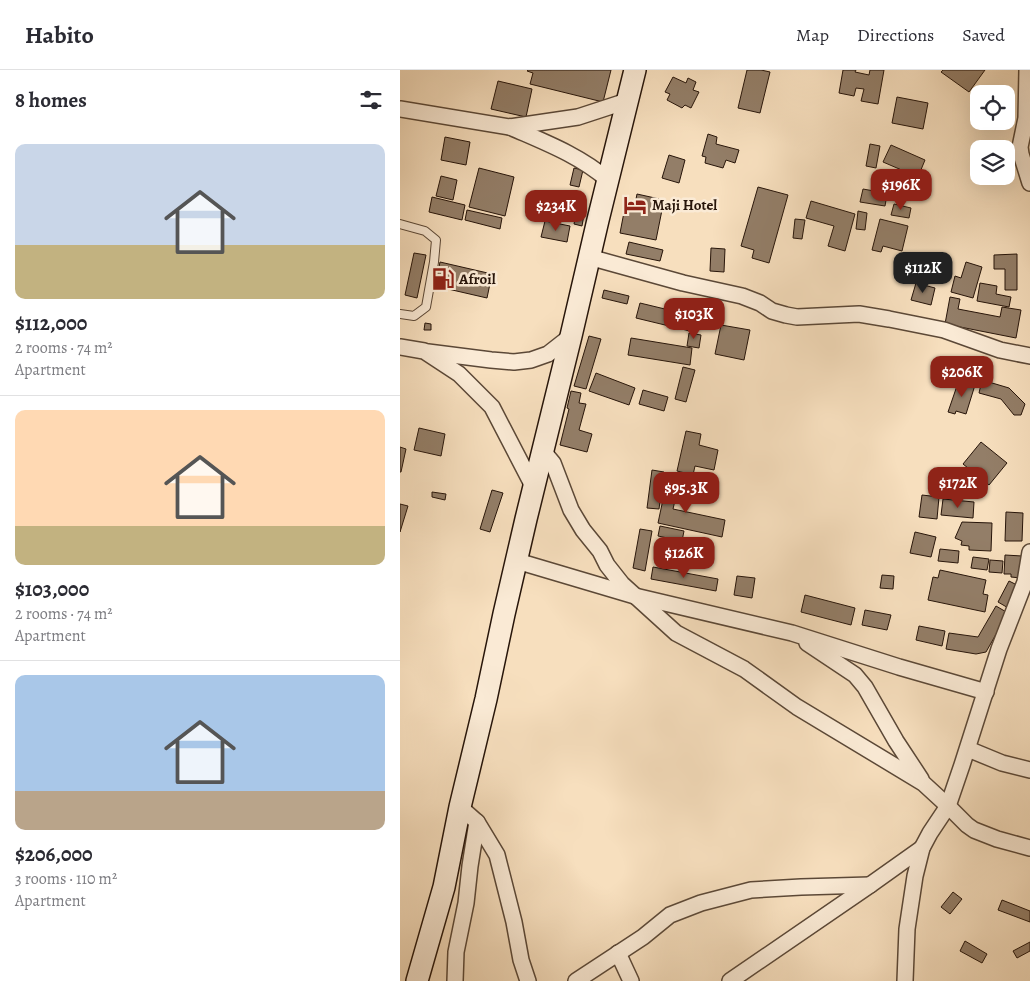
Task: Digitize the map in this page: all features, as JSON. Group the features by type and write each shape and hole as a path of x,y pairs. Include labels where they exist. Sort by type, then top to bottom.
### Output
{"street":[{"path":"417,981 444,887 460,806 534,488 635,70"},
{"path":"1027,70 1026,118 1020,147 1030,183"},
{"path":"510,127 578,116 627,101"},
{"path":"400,108 510,127 571,155 597,170 608,180"},
{"path":"589,257 683,283 742,296 786,316 859,314 944,330 1000,350 1030,356"},
{"path":"400,347 514,362 531,360 548,354 571,336"},
{"path":"424,351 459,374 492,407 534,488"},
{"path":"543,451 553,463 571,510 607,564 622,584 676,633 744,669 797,707 923,783 966,825 974,830 997,839 1030,848"},
{"path":"905,981 907,929 915,876 922,848 948,806 999,649 1025,582 1030,552"},
{"path":"517,561 635,596 792,633 986,692"},
{"path":"792,633 855,675 865,687 923,783"},
{"path":"968,749 1002,763 1030,770"},
{"path":"460,806 477,822 497,855 514,922 521,960 528,981"},
{"path":"455,981 456,952 466,903 477,822"},
{"path":"730,981 870,886 922,848"},
{"path":"576,981 643,937 670,915 701,903 750,890 801,886 870,886"},
{"path":"618,953 631,981"}],"lane":[{"path":"400,224 425,231 436,240 426,307 414,316 400,314"}],"building":[{"path":"528,70 611,70 603,102 530,84 533,73"},
{"path":"747,70 770,72 760,113 738,108"},
{"path":"843,70 856,70 855,72 869,75 870,70 884,70 878,104 861,101 864,89 856,88 854,96 839,93"},
{"path":"943,70 985,70 974,85 970,85 969,92 941,72"},
{"path":"673,77 686,83 688,78 696,82 693,90 699,92 691,108 685,105 682,108 667,100 670,94 665,92"},
{"path":"498,81 532,89 526,117 491,109"},
{"path":"897,97 928,103 923,129 892,123"},
{"path":"708,134 717,137 716,144 739,150 735,163 726,160 723,168 705,163 706,157 702,156"},
{"path":"445,137 470,142 466,165 441,160"},
{"path":"870,144 880,146 876,168 866,166"},
{"path":"891,145 925,160 918,177 883,162"},
{"path":"669,155 685,160 679,183 662,178"},
{"path":"479,168 514,177 505,216 469,207"},
{"path":"574,168 583,170 579,187 570,185"},
{"path":"877,175 890,177 885,206 860,202 863,189 874,191"},
{"path":"441,176 457,180 453,200 436,196"},
{"path":"758,187 788,195 769,263 752,258 754,250 741,246"},
{"path":"637,194 664,200 656,240 620,233 625,207 634,209"},
{"path":"432,197 465,205 462,220 429,212"},
{"path":"811,201 855,214 845,251 828,246 834,226 806,218"},
{"path":"894,204 911,208 909,218 891,215"},
{"path":"577,208 585,209 582,226 574,224"},
{"path":"467,210 502,218 500,229 465,220"},
{"path":"858,211 867,213 865,230 856,229"},
{"path":"795,219 805,220 802,239 793,238"},
{"path":"880,219 908,226 902,251 883,246 881,252 872,250"},
{"path":"545,221 570,226 567,242 541,237"},
{"path":"629,242 663,250 660,261 626,254"},
{"path":"711,248 725,249 724,272 710,271"},
{"path":"414,253 426,255 417,298 405,295"},
{"path":"1017,254 1017,290 1005,290 1005,269 994,269 994,255"},
{"path":"440,262 492,274 487,298 435,286"},
{"path":"966,262 982,267 973,298 951,292 955,276 961,278"},
{"path":"916,283 935,288 931,305 911,300"},
{"path":"980,283 997,286 996,294 1011,297 1009,307 977,301"},
{"path":"604,290 629,296 627,304 602,298"},
{"path":"950,297 960,299 958,309 1000,317 1002,307 1021,310 1016,338 945,324"},
{"path":"640,303 698,317 694,332 636,318"},
{"path":"425,323 431,324 431,330 424,330"},
{"path":"721,325 750,330 744,360 715,354"},
{"path":"689,333 701,335 699,348 687,346"},
{"path":"589,336 601,339 586,389 574,386"},
{"path":"631,338 692,348 690,365 628,355"},
{"path":"683,367 695,370 686,402 675,399"},
{"path":"596,373 635,388 629,405 589,391"},
{"path":"959,380 975,385 966,414 956,411 955,414 948,412"},
{"path":"982,380 1009,388 1025,404 1021,415 1014,415 1001,399 979,393"},
{"path":"643,390 668,397 664,411 639,404"},
{"path":"571,391 581,393 579,403 586,404 579,430 592,434 587,452 560,445 569,409 567,408"},
{"path":"419,428 445,434 441,456 414,450"},
{"path":"686,431 701,434 699,445 718,450 714,470 695,466 693,475 677,471"},
{"path":"981,442 1007,463 989,485 963,464"},
{"path":"400,447 406,449 401,472 400,472"},
{"path":"652,470 664,472 659,509 647,508"},
{"path":"668,476 680,479 673,509 725,520 722,537 658,523"},
{"path":"694,488 704,489 703,496 693,495"},
{"path":"492,490 503,493 490,532 480,529"},
{"path":"432,492 446,494 445,500 432,497"},
{"path":"922,495 939,497 937,519 919,517"},
{"path":"943,499 974,502 973,518 941,515"},
{"path":"400,504 408,506 400,532"},
{"path":"1006,512 1023,513 1022,541 1005,541"},
{"path":"962,522 992,523 991,551 969,550 969,546 961,545 962,541 955,538"},
{"path":"660,526 684,531 682,541 658,536"},
{"path":"640,529 652,531 645,571 633,568"},
{"path":"915,532 936,537 931,557 910,553"},
{"path":"940,549 959,551 958,563 938,561"},
{"path":"1005,555 1022,556 1021,578 1011,577 1011,574 1004,574"},
{"path":"973,557 989,559 987,570 971,568"},
{"path":"990,560 1003,561 1002,573 989,572"},
{"path":"653,567 718,579 716,591 651,579"},
{"path":"940,570 986,580 983,594 988,595 985,612 928,600 933,577 938,578"},
{"path":"882,575 894,576 893,589 880,588"},
{"path":"737,576 755,578 752,598 734,595"},
{"path":"1009,581 1021,587 1010,609 998,602"},
{"path":"805,595 855,608 851,625 801,612"},
{"path":"996,606 1008,613 986,652 976,654 946,649 949,633 978,637"},
{"path":"865,610 891,615 887,630 862,625"},
{"path":"919,626 945,631 942,646 916,640"},
{"path":"953,892 962,899 950,914 941,907"},
{"path":"1002,900 1030,911 1030,922 998,910"},
{"path":"965,941 987,954 982,963 960,951"},
{"path":"1030,942 1030,951 1017,958 1013,951"}],"place":[{"name":"Maji Hotel","path":"635,205"},
{"name":"Afroil","path":"443,279"}]}
